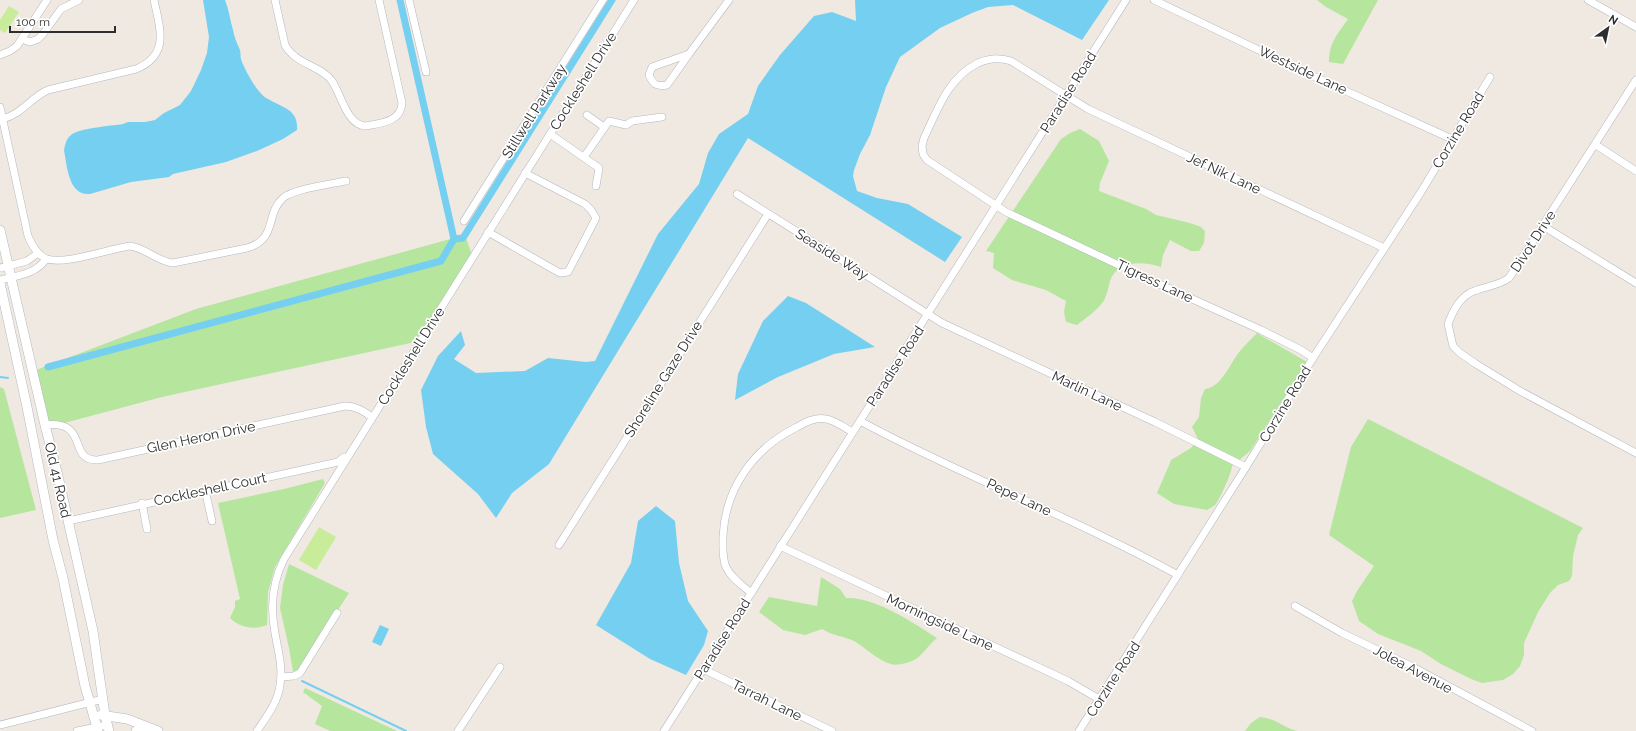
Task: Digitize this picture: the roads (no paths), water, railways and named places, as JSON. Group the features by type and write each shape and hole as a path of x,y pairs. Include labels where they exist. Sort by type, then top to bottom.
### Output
{"street":[{"path":"0,55 17,46 47,0"},
{"path":"22,38 30,42 38,38 61,9 79,0"},
{"path":"3,119 18,113 40,94 48,90 136,69 145,65 155,55 161,41 154,0"},
{"path":"275,0 285,45 288,50 293,56 330,78 353,121 366,126 393,120 398,116 402,108 379,0"},
{"path":"409,0 426,72"},
{"name":"Stillwell Parkway","path":"464,221 603,0"},
{"name":"Cockleshell Drive","path":"257,731 276,700 281,677 280,653 275,634 272,611 274,586 284,559 634,0"},
{"path":"689,54 652,67 649,75 652,83 659,86 666,85 689,54 729,0"},
{"name":"Paradise Road","path":"664,731 1126,0"},
{"name":"Westside Lane","path":"1154,0 1315,77 1452,139"},
{"path":"1588,0 1636,27"},
{"name":"Jef Nik Lane","path":"996,205 934,165 923,154 922,146 924,138 949,87 960,75 973,66 988,59 996,58 1004,59 1018,65 1088,109 1384,248"},
{"name":"Corzine Road","path":"1079,731 1313,358 1421,192 1490,78"},
{"name":"Divot Drive","path":"1636,80 1509,278 1503,282 1466,295 1458,303 1448,324 1453,346 1476,364 1520,391 1636,453"},
{"path":"0,108 28,236 38,253 46,259 61,261 130,246 138,247 165,262 173,263 247,248 256,245 263,240 268,233 278,204 284,197 292,193 346,181"},
{"path":"587,115 604,127"},
{"path":"584,157 609,121 626,125 632,121 662,117"},
{"path":"550,134 599,168 596,186"},
{"path":"1596,144 1636,171"},
{"path":"488,232 560,273 568,272 596,218 585,204 525,173"},
{"name":"Seaside Way","path":"737,194 928,315"},
{"name":"Tigress Lane","path":"996,205 1006,212 1261,330 1301,350 1313,358"},
{"name":"Shoreline Gaze Drive","path":"559,545 768,214"},
{"path":"1543,226 1636,283"},
{"name":"Old 41 Road","path":"0,230 4,267 10,277 58,476 93,631 108,728"},
{"path":"4,267 27,262 38,253"},
{"path":"0,280 34,270 42,265 46,259"},
{"name":"Old 41 Road","path":"0,283 27,407 53,540 63,578 89,702 97,729"},
{"name":"Marlin Lane","path":"928,315 1246,467"},
{"name":"Glen Heron Drive","path":"45,425 52,424 69,429 76,439 80,451 86,458 98,460 345,406 352,406 372,417"},
{"path":"752,593 737,582 726,569 723,554 726,514 731,495 739,479 753,460 769,443 810,420 825,419 853,432"},
{"name":"Pepe Lane","path":"860,421 900,442 1082,526 1178,575"},
{"name":"Cockleshell Court","path":"68,524 142,504 338,462 349,453"},
{"path":"205,490 212,521"},
{"path":"142,504 147,529"},
{"path":"52,530 68,524"},
{"name":"Morningside Lane","path":"780,546 1068,681 1099,699"},
{"name":"Jolea Avenue","path":"1295,606 1342,633 1413,667 1532,731"},
{"path":"281,677 294,676 300,673 337,613"},
{"path":"458,731 500,667"},
{"name":"Tarrah Lane","path":"703,670 832,731"},
{"path":"0,725 103,699"},
{"path":"92,714 127,719 158,731"},
{"path":"77,731 108,728"},
{"path":"136,731 145,731"}],"water":[{"path":"203,0 225,0 234,35 240,50 241,59 249,77 264,97 292,113 297,123 297,130 283,139 257,151 226,162 173,174 169,177 131,182 90,194 77,190 70,178 64,150 70,136 74,133 87,129 128,122 145,122 155,120 164,113 180,105 191,91 207,53 209,37"},
{"path":"855,0 1109,0 1082,40 1013,5 988,7 940,28 900,57 886,87 870,135 860,154 853,176 857,191 877,198 908,204 962,237 945,262 748,138 549,464 512,493 496,518 478,494 433,454 426,427 421,390 438,356 461,331 465,345 454,359 476,373 525,371 548,358 586,362 595,361 658,234 699,184 708,153 719,134 748,114 758,86 780,55 814,16 832,12 856,21"},
{"path":"788,296 806,303 875,347 834,354 778,377 735,400 738,374 763,321"},
{"path":"656,506 675,521 679,563 688,601 708,631 704,645 686,675 650,659 596,625 631,563 638,521"},
{"path":"380,625 389,629 381,646 372,642"}],"waterway":[{"path":"48,367 441,261 454,239 400,0"},
{"path":"454,239 463,238 612,0"},
{"path":"0,377 8,378"},
{"path":"302,681 406,731"}]}
